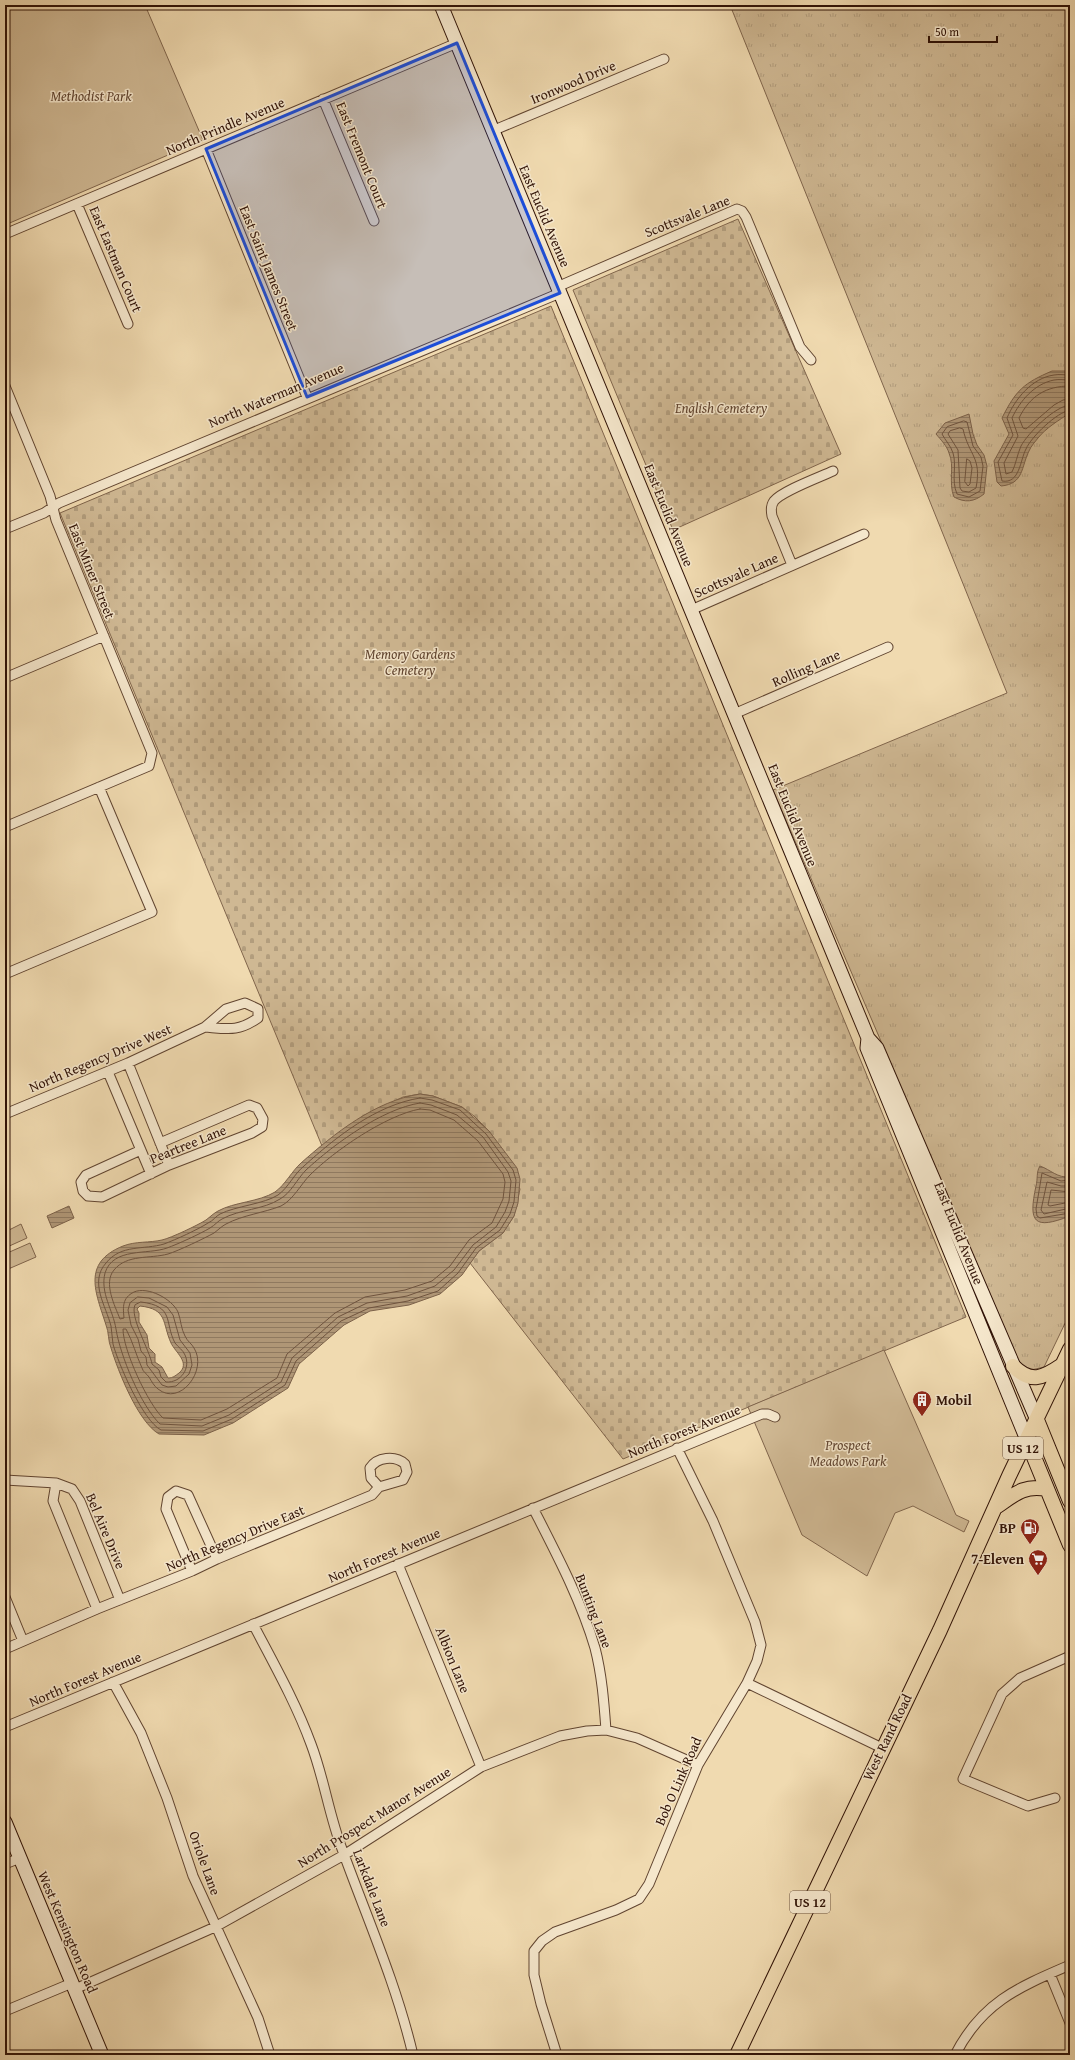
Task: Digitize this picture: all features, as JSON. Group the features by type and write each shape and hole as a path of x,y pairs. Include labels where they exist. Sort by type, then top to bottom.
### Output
{"main road":[{"name":"East Euclid Avenue","path":"441,5 868,1038 877,1048 1037,1420"},
{"name":"East Euclid Avenue","path":"868,1038 867,1048 1027,1440"},
{"name":"US 12","path":"1037,1420 1070,1349"},
{"path":"1013,1366 1022,1374 1031,1378 1039,1378 1062,1365"},
{"path":"1037,1420 1070,1501"},
{"name":"West Rand Road","path":"737,2055 882,1748 940,1630 1037,1420"},
{"path":"1027,1440 1070,1544"},
{"path":"996,1507 1022,1489 1047,1489"},
{"name":"West Kensington Road","path":"5,1822 102,2055"}],"street":[{"name":"North Prindle Avenue","path":"5,234 456,44"},
{"name":"Ironwood Drive","path":"492,130 664,59"},
{"name":"East Fremont Court","path":"324,100 374,221"},
{"name":"East Saint James Street","path":"206,149 306,397"},
{"name":"East Eastman Court","path":"77,204 128,324"},
{"name":"Scottsvale Lane","path":"559,290 737,209 742,211 746,217 800,348 811,360"},
{"name":"North Waterman Avenue","path":"5,529 306,397 559,290"},
{"name":"East Miner Street","path":"5,386 50,496 56,520 152,753 149,766 99,787"},
{"name":"Scottsvale Lane","path":"792,566 772,516 771,509 773,501 782,495 833,471"},
{"name":"Scottsvale Lane","path":"691,610 864,534"},
{"path":"5,678 104,636"},
{"name":"Rolling Lane","path":"734,714 888,647"},
{"path":"5,827 99,787 152,912 5,974"},
{"name":"North Regency Drive West","path":"5,1114 108,1072 205,1027 226,1009 245,1003 258,1009 258,1018 247,1025 234,1030 205,1027"},
{"path":"128,1063 169,1165"},
{"path":"108,1072 151,1174"},
{"name":"Peartree Lane","path":"141,1150 86,1175 81,1182 82,1191 88,1196 102,1198 169,1165 252,1133 262,1128 263,1119 257,1108 249,1105 160,1142"},
{"name":"North Forest Avenue","path":"5,1727 762,1414 768,1414 775,1417"},
{"name":"Bob O Link Road","path":"557,2055 534,1974 534,1951 542,1941 555,1932 616,1910 639,1898 649,1884 698,1765 758,1661 761,1645 756,1622 713,1521 678,1448"},
{"name":"Bel Aire Drive","path":"5,1480 56,1483 72,1489 80,1501 120,1600"},
{"path":"56,1483 53,1501 97,1609"},
{"name":"North Regency Drive East","path":"5,1649 97,1609 192,1571 217,1559 372,1495 379,1487"},
{"path":"192,1571 166,1509 168,1497 176,1491 188,1494 217,1559"},
{"name":"Bunting Lane","path":"533,1508 553,1546 578,1604 594,1648 602,1684 606,1730"},
{"name":"Albion Lane","path":"398,1564 481,1767"},
{"path":"5,1597 23,1641"},
{"name":"Larkdale Lane","path":"253,1624 293,1702 312,1745 332,1823 389,1969 405,2018 414,2055"},
{"path":"1055,1798 1028,1806 963,1779 1002,1694 1020,1678 1070,1656"},
{"name":"Oriole Lane","path":"112,1682 140,1733 167,1798 193,1876 215,1927 258,2018 270,2055"},
{"path":"746,1683 882,1748"},
{"name":"North Prospect Manor Avenue","path":"5,2012 74,1986 215,1927 344,1854 481,1767 560,1736 587,1731 606,1730 637,1738 698,1765"},
{"path":"5,1864 20,1858"},
{"path":"955,2055 980,2018 994,2005 1019,1987 1070,1965"},
{"path":"1050,1974 1070,2023"}],"highlighted area":[{"path":"457,43 560,293 307,397 206,149"}],"green space":[{"name":"Methodist Park","path":"5,5 145,5 203,140 5,225"},
{"path":"730,5 1070,5 1070,1313 1044,1367 1031,1370 1021,1367 773,790 1007,693"},
{"name":"English Cemetery","path":"738,219 841,454 673,530 573,290"},
{"name":"Memory Gardens Cemetery","path":"551,306 966,1317 623,1459 470,1263 479,1251 503,1233 514,1216 520,1189 489,1131 474,1116 462,1107 433,1096 420,1094 403,1097 363,1116 322,1146 60,513"},
{"path":"21,1224 27,1238 5,1248 5,1232"},
{"path":"30,1243 36,1257 6,1270 5,1254"},
{"name":"Prospect Meadows Park","path":"884,1350 956,1515 969,1521 964,1532 913,1506 895,1513 867,1576 802,1535 748,1407"}],"water":[{"path":"1052,371 1070,371 1070,413 1041,434 1030,449 1021,474 1018,478 1008,485 1001,486 997,482 994,461 1009,434 1002,418 1022,388 1034,379"},
{"path":"969,414 973,434 977,445 984,455 987,466 984,494 977,499 966,501 954,497 952,491 951,458 944,443 936,434 945,423"},
{"path":"420,1094 433,1096 462,1107 489,1131 517,1168 520,1179 518,1203 514,1216 503,1233 479,1251 462,1275 440,1294 409,1305 370,1311 344,1325 299,1364 288,1388 233,1423 204,1435 159,1434 151,1428 136,1408 114,1358 96,1290 95,1280 101,1261 110,1253 123,1246 133,1243 166,1239 197,1225 224,1208 262,1198 275,1192 282,1186 301,1163 342,1130 372,1111 403,1098","holes":["140,1306 155,1310 163,1318 171,1343 183,1361 182,1369 173,1377 168,1378 162,1367 155,1362 155,1354 149,1348 147,1335 139,1322 139,1313 137,1309"]},
{"path":"1040,1166 1058,1175 1070,1177 1070,1216 1048,1222 1036,1220 1033,1208"},
{"path":"69,1206 74,1218 52,1228 47,1216"}],"place":[{"name":"Mobil","path":"922,1417"},
{"name":"BP","path":"1030,1545"},
{"name":"7-Eleven","path":"1038,1576"}]}
